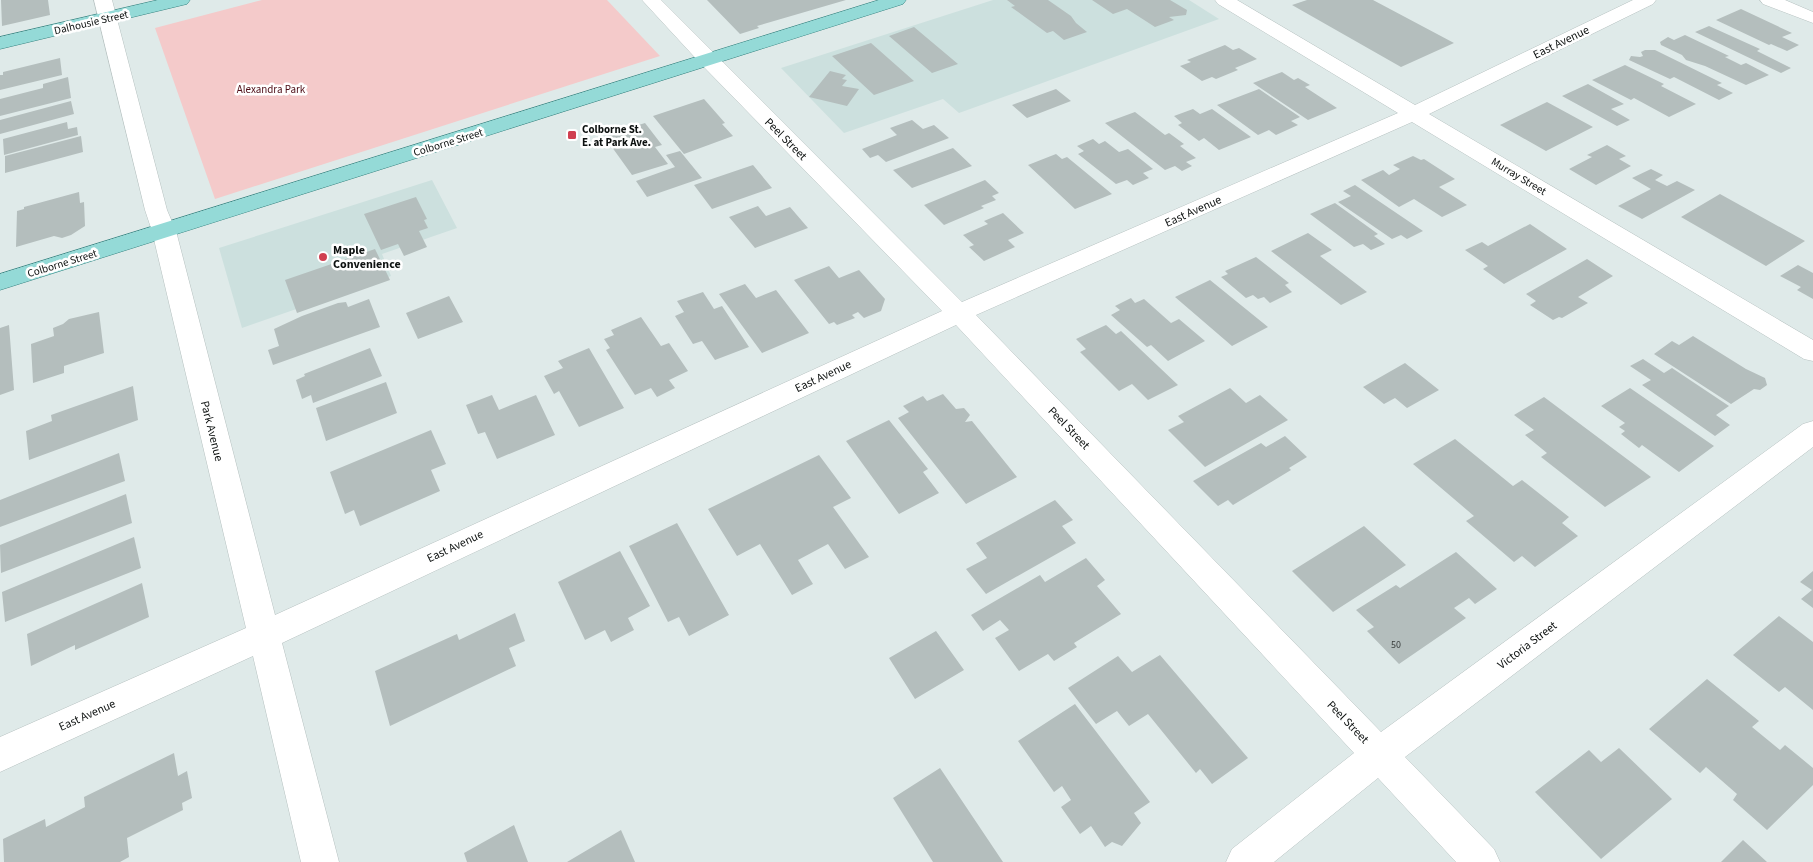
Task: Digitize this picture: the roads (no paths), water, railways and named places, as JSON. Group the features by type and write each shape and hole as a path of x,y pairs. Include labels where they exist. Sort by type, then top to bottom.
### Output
{"main road":[{"name":"Dalhousie Street","path":"0,43 105,9 181,0"},
{"name":"Colborne Street","path":"0,282 897,0"}],"street":[{"name":"Peel Street","path":"651,0 708,60 960,313 1481,862"},
{"name":"Murray Street","path":"1224,0 1813,352"},
{"name":"East Avenue","path":"0,755 263,636 960,313 1415,113 1647,0"},
{"path":"1769,0 1813,18"},
{"name":"Park Avenue","path":"105,9 156,210 164,231 320,862"},
{"name":"Victoria Street","path":"1245,862 1379,755 1813,432"}],"place":[{"name":"Colborne St. E. at Park Ave.","path":"572,135"},
{"name":"Maple Convenience","path":"323,257"}],"park label":[{"name":"Alexandra Park","path":"271,89"}]}
